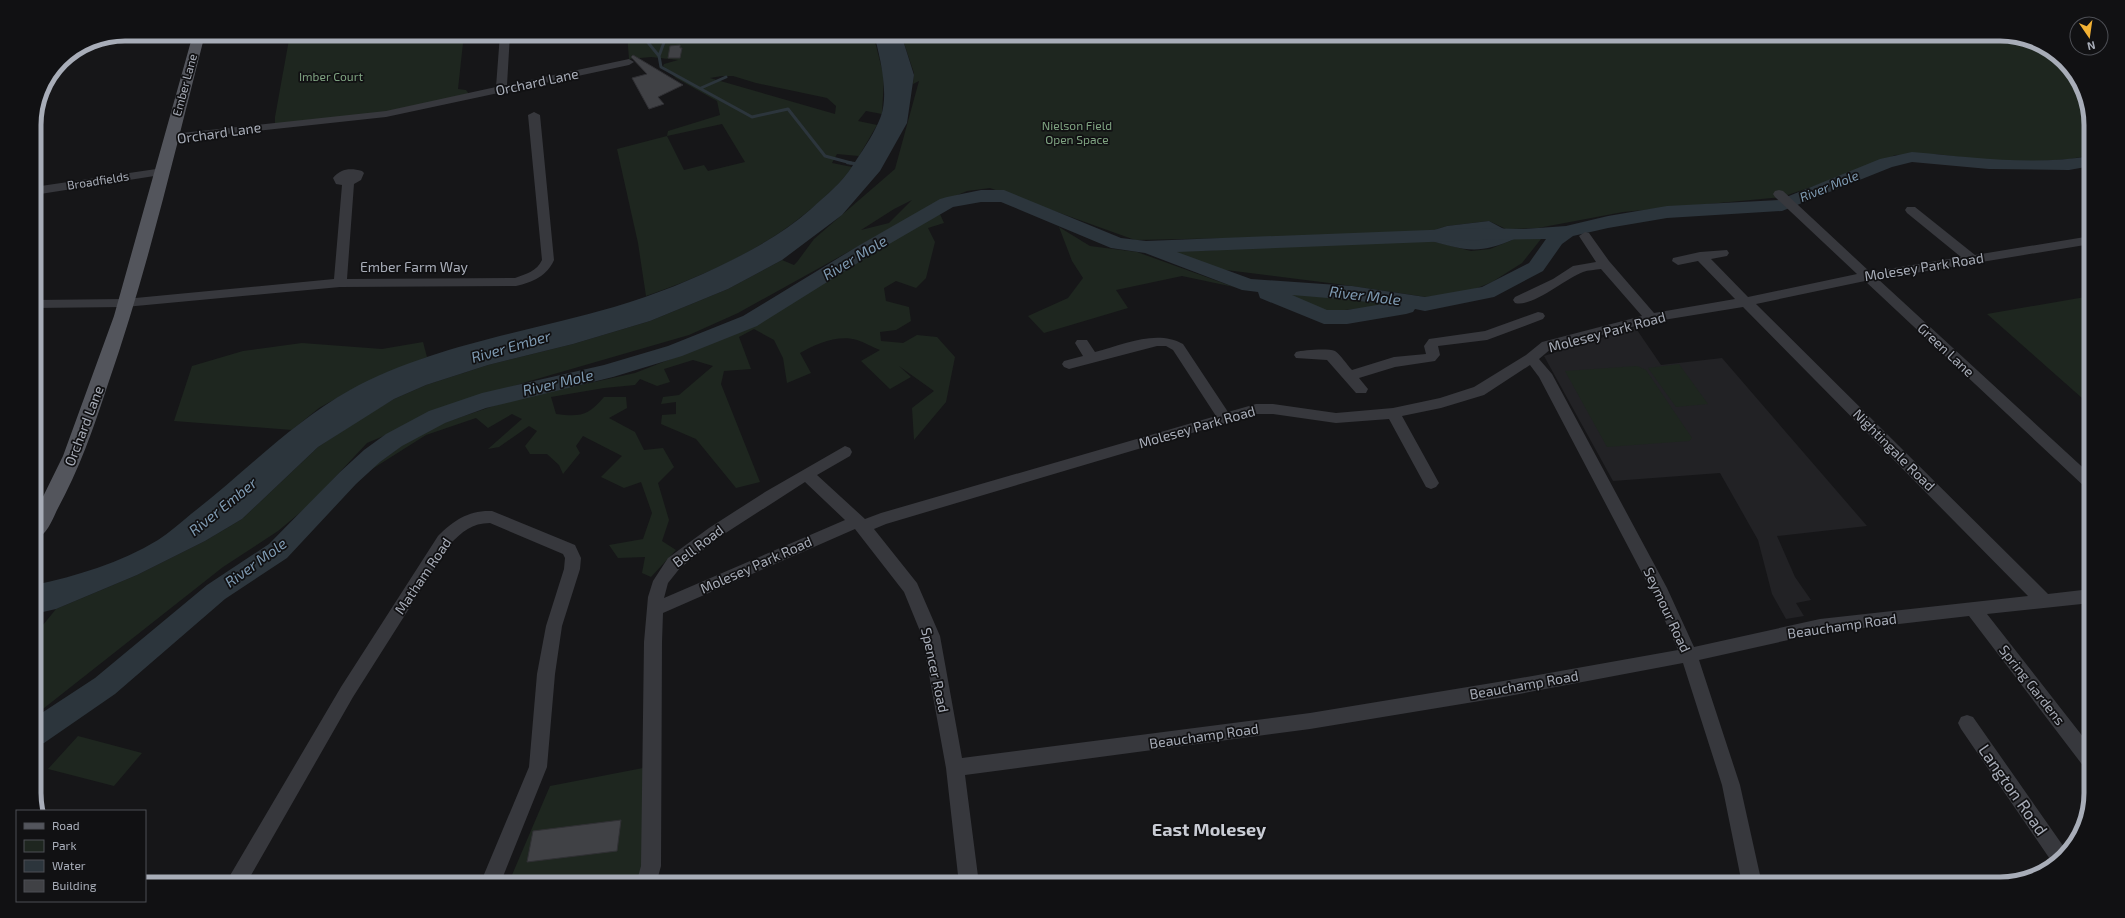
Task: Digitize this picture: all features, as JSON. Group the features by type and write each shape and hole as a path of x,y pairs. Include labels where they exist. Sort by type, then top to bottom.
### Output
{"main road":[{"name":"Ember Lane","path":"172,137 197,41"},
{"name":"Orchard Lane","path":"41,521 70,463 108,363 172,137"}],"street":[{"path":"501,90 504,41"},
{"name":"Orchard Lane","path":"172,137 386,114 629,62"},
{"name":"Ember Farm Way","path":"41,304 125,303 340,283 516,282 536,275 546,267 548,260 534,114"},
{"name":"Broadfields","path":"41,190 163,172"},
{"path":"340,283 348,182"},
{"name":"Green Lane","path":"1780,195 2084,477"},
{"path":"1912,210 1973,260"},
{"path":"1585,236 1604,264 1651,318"},
{"name":"Molesey Park Road","path":"655,609 860,524 1225,418 1262,409 1273,409 1312,416 1336,418 1393,413 1441,404 1479,391 1547,346 1651,318 1744,302 1868,276 2084,241"},
{"path":"1678,260 1724,253"},
{"name":"Nightingale Road","path":"1700,256 1744,302 2043,600"},
{"path":"1549,325 1516,297 1558,282 1578,269 1604,264"},
{"path":"1350,376 1394,362 1430,358 1433,355 1431,346 1434,342 1487,335 1538,316"},
{"path":"1069,364 1157,340 1169,342 1178,347 1225,418"},
{"path":"1082,343 1092,358"},
{"path":"1301,355 1331,355 1361,388"},
{"name":"Seymour Road","path":"1531,358 1545,374 1661,593 1689,655 1731,785 1751,877"},
{"path":"1393,413 1431,483"},
{"name":"Bell Road","path":"648,877 651,866 655,609 661,581 674,563 715,532 770,496 844,452"},
{"name":"Spencer Road","path":"807,475 860,524 912,588 931,636 955,768 968,877"},
{"name":"Matham Road","path":"239,877 347,692 444,540 458,526 478,516 492,517 569,550 573,558 572,569 554,626 546,674 538,767 493,877"},
{"name":"Beauchamp Road","path":"955,768 1310,721 1498,690 1689,655 1820,626 2084,597"},
{"name":"Spring Gardens","path":"1973,609 2084,752"},
{"name":"Langton Road","path":"1967,723 2058,855"}],"shaded area":[{"path":"1635,327 1661,365 1722,358 1867,526 1777,536 1795,577 1811,600 1796,603 1804,616 1786,619 1772,594 1758,540 1720,473 1613,481 1544,356"}],"green space":[{"name":"Imber Court","path":"289,41 463,41 458,89 466,90 469,94 386,114 275,126 275,117"},
{"path":"628,41 875,41 884,77 882,114 866,111 858,121 877,125 859,156 837,154 832,163 852,167 837,186 800,218 759,246 693,278 646,296 638,243 617,149 667,136 668,131 720,115 717,101 676,78 663,66 664,64 678,60 651,57 629,59","holes":["733,76 756,83 827,98 836,106 835,114 710,78","722,124 745,162 708,171 704,165 684,170 667,136"]},
{"name":"Nielson Field Open Space","path":"903,41 2006,41 2027,45 2042,52 2060,65 2067,74 2080,98 2084,119 2084,156 2042,161 1993,161 1936,154 1895,155 1875,165 1782,197 1623,212 1538,228 1506,229 1489,221 1447,226 1421,234 1135,240 990,188 967,191 929,207 738,313 689,335 523,383 438,413 367,443 308,506 278,531 223,567 41,710 41,627 56,609 137,575 205,541 242,519 318,447 365,416 394,399 426,385 488,365 573,344 650,321 728,289 782,260 794,265 814,239 895,169 919,81 913,84 914,73","holes":["912,200 889,223 861,230 894,209"]},
{"path":"939,212 944,223 928,228 935,242 926,278 916,288 896,281 884,288 886,301 909,307 911,321 896,330 880,332 881,341 903,343 917,335 937,337 955,357 946,402 914,440 912,408 934,391 899,366 911,377 890,389 861,361 880,350 850,338 827,341 800,353 811,373 787,383 783,358 774,340 754,329 739,337 751,369 724,371 721,384 760,482 736,488 696,439 661,424 662,415 676,414 676,402 661,404 663,397 679,395 713,366 693,360 664,369 670,382 657,386 640,379 635,385 604,388 551,397 556,414 578,415 588,412 604,397 626,397 627,408 609,418 635,432 644,450 663,448 674,467 658,483 669,520 662,541 676,550 651,577 642,573 645,557 618,558 609,545 643,539 652,513 641,482 624,488 601,477 622,456 583,436 576,446 580,453 563,474 559,465 547,454 530,454 525,446 537,431 529,426 499,447 488,449 522,419 512,414 488,428 476,418 426,435 361,476 423,430 508,401 635,373 745,330"},
{"path":"1059,227 1090,246 1137,252 1234,287 1182,276 1116,290 1128,308 1044,333 1028,316 1068,298 1083,278 1072,261"},
{"path":"1517,238 1541,239 1522,263 1492,282 1470,291 1426,297 1210,268 1166,250 1205,251 1260,246 1424,239 1471,251 1490,249"},
{"path":"1270,290 1400,304 1327,312"},
{"path":"2084,297 2084,400 1987,314"},
{"path":"423,342 427,357 353,389 319,408 292,430 174,421 192,366 243,351 302,343 382,349"},
{"path":"1679,364 1708,404 1676,407 1648,368"},
{"path":"1637,366 1646,370 1692,438 1689,441 1607,447 1565,371"},
{"path":"78,736 142,753 114,786 48,769"},
{"path":"643,768 644,873 639,877 511,877 550,786"}],"water":[{"name":"River Ember","path":"876,41 903,41 914,75 907,123 880,171 842,215 782,260 728,289 650,321 573,344 488,365 426,385 394,399 318,447 242,519 205,541 137,575 56,609 41,612 41,583 98,568 144,548 158,540 211,498 288,433 328,403 350,390 414,362 447,351 480,341 614,307 659,292 732,260 783,231 802,217 844,178 853,165 846,164 848,161 855,162 870,139 879,122 883,107 884,86"},
{"path":"1489,221 1515,235 1517,238 1491,247 1471,249 1450,246 1424,239 1421,234 1447,226"}],"building":[{"path":"680,45 680,48 682,48 680,58 668,58 670,46"},
{"path":"633,55 683,85 658,97 664,104 649,109 632,78 647,74 631,57"},
{"path":"621,820 617,851 527,862 533,831"}],"waterway":[{"path":"647,41 659,56"},
{"path":"659,56 664,41"},
{"path":"659,56 661,67 752,117 788,109 825,156 851,163"},
{"path":"701,88 726,77"},
{"name":"River Mole","path":"1566,232 1608,222 1667,212 1782,205 1886,163 1912,157 1989,164 2069,165 2084,162"},
{"name":"River Mole","path":"41,729 105,686 216,592 278,551 348,478 372,456 394,440 437,417 482,401 605,372 675,351 750,321 865,250 947,203 981,196 1004,196 1118,244 1146,247 1480,234 1524,235 1566,232"},
{"name":"River Mole","path":"1153,250 1249,285 1352,293 1425,304 1487,292 1536,267 1555,240 1566,232"},
{"path":"1267,293 1297,304 1324,317 1347,317 1406,307"}],"district":[{"name":"East Molesey","path":"1209,830"}]}
